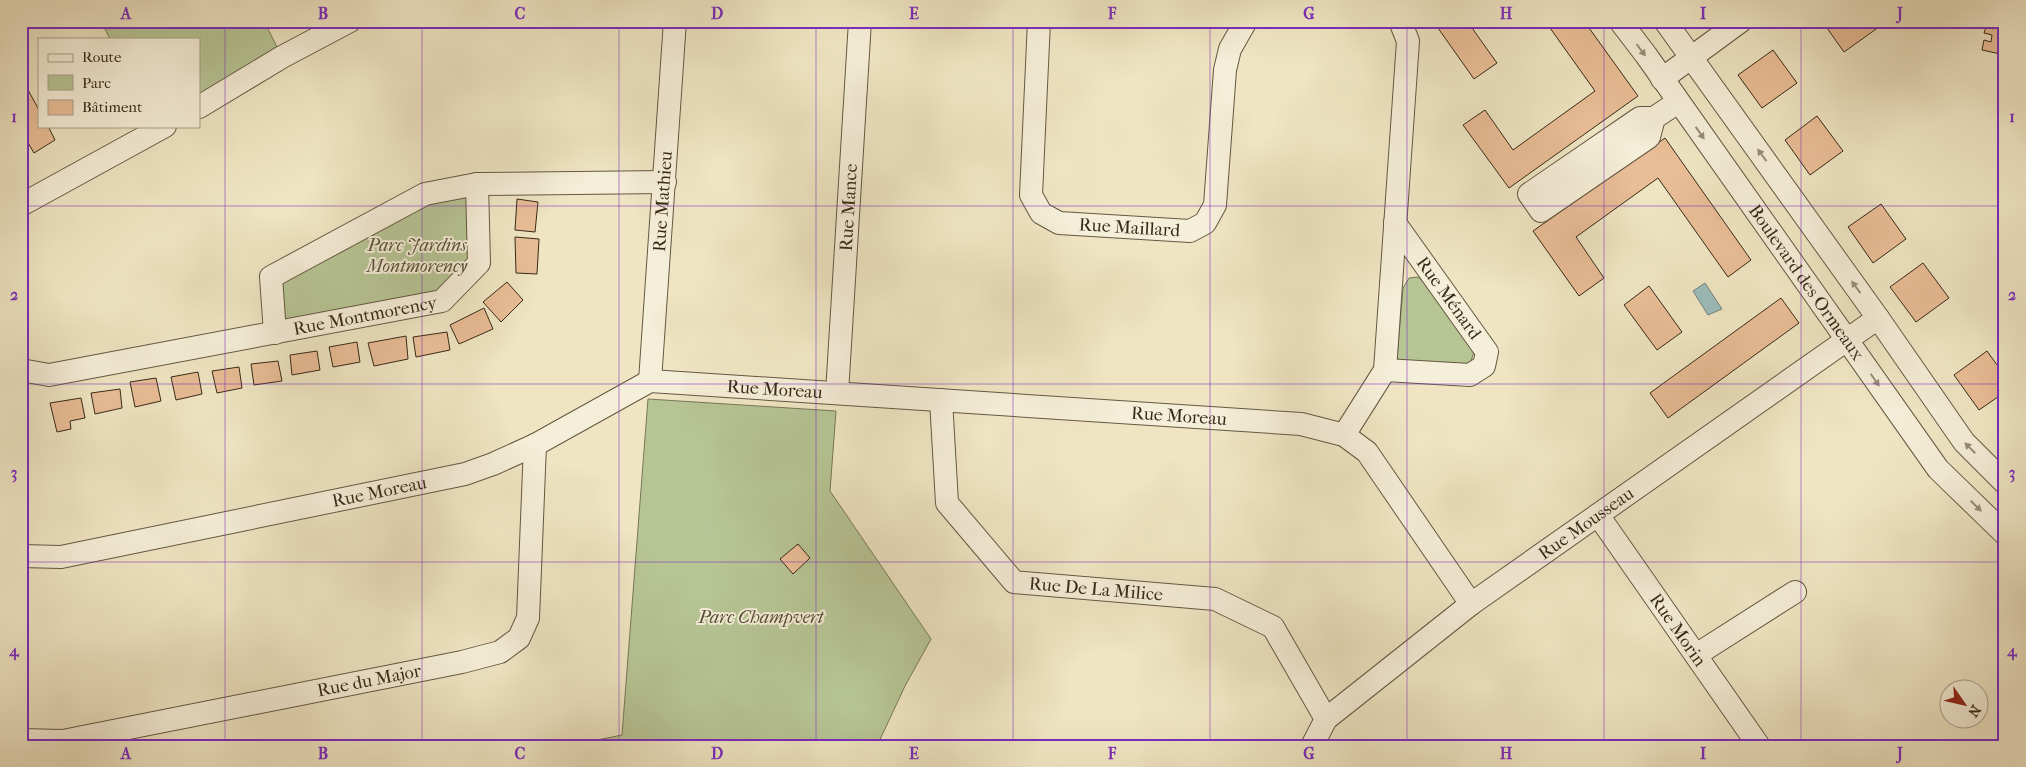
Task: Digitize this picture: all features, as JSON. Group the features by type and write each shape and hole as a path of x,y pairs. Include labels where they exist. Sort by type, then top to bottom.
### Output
{"street":[{"path":"200,106 282,57 350,21"},
{"name":"Rue Mathieu","path":"650,381 675,21"},
{"name":"Rue Mance","path":"836,393 860,21"},
{"name":"Rue Maillard","path":"1039,21 1030,195 1041,213 1059,223 1190,231 1205,223 1215,206 1225,70 1230,49 1246,21"},
{"name":"Rue Ménard","path":"1344,435 1385,370 1408,41 1400,21"},
{"name":"Boulevard des Ormeaux","path":"1620,21 1938,469 2005,534"},
{"path":"1664,21 1878,318 1964,442 2005,482"},
{"path":"1662,79 1741,21"},
{"path":"1654,118 1649,137 1541,211 1529,194 1640,118 1654,118 1678,102"},
{"path":"21,205 161,128"},
{"name":"Rue Montmorency","path":"275,332 271,277 426,194 476,184 665,182"},
{"name":"Rue Montmorency","path":"21,370 49,375 442,301 478,263 476,184"},
{"name":"Rue Ménard","path":"1385,370 1470,375 1484,366 1487,352 1395,223"},
{"name":"Rue Mousseau","path":"1312,746 1326,719 1471,604 1878,318"},
{"name":"Rue Moreau","path":"21,556 60,557 465,474 493,464 535,444 650,381 1301,424 1344,435 1366,452 1471,604"},
{"name":"Rue De La Milice","path":"941,400 947,503 1014,582 1215,599 1274,627 1326,719"},
{"name":"Rue du Major","path":"21,740 63,740 462,662 500,652 519,638 528,618 535,444"},
{"name":"Rue Morin","path":"1598,515 1759,746"},
{"path":"1696,655 1795,592"}],"green space":[{"path":"101,21 264,21 278,49 200,95 200,38 110,38"},
{"name":"Parc Jardins Montmorency","path":"477,184 479,263 442,301 275,333 271,277 350,234"},
{"path":"1417,277 1421,279 1474,352 1470,364 1460,370 1397,359 1403,288 1409,278"},
{"name":"Parc Champvert","path":"648,399 836,411 830,491 931,639 905,686 877,746 567,746 622,735"}],"water":[{"path":"1705,283 1722,309 1708,315 1693,291"}],"building":[{"path":"21,21 39,21 21,32"},
{"path":"1433,21 1467,21 1497,63 1474,79"},
{"path":"1545,21 1584,21 1638,96 1509,188 1463,125 1485,110 1513,150 1595,91"},
{"path":"1822,21 1875,21 1879,27 1844,52"},
{"path":"1996,21 2005,21 2005,55 1982,50 1984,40 1991,42 1992,35 1984,33 1986,27 1994,29"},
{"path":"1773,50 1797,83 1762,108 1738,75"},
{"path":"21,77 38,108 38,128 49,128 55,140 34,153 21,131"},
{"path":"1817,116 1843,151 1810,175 1785,140"},
{"path":"1665,138 1751,260 1728,277 1658,178 1576,237 1604,278 1579,296 1533,231"},
{"path":"517,199 538,202 535,232 515,230"},
{"path":"1881,204 1906,239 1873,263 1848,227"},
{"path":"515,237 539,239 537,274 516,273"},
{"path":"1923,263 1949,298 1916,322 1890,287"},
{"path":"507,282 523,300 501,322 483,302"},
{"path":"1649,286 1682,332 1657,350 1624,305"},
{"path":"1781,298 1799,323 1668,418 1650,393"},
{"path":"484,308 493,329 459,344 450,325"},
{"path":"447,332 450,350 416,357 413,337"},
{"path":"406,336 408,359 374,366 368,343"},
{"path":"357,342 360,362 333,367 329,347"},
{"path":"317,351 320,370 292,375 290,355"},
{"path":"1987,351 2005,376 2005,392 1979,410 1954,375"},
{"path":"278,361 282,381 254,385 251,364"},
{"path":"239,367 242,388 217,393 212,371"},
{"path":"198,372 202,394 176,400 171,377"},
{"path":"156,378 161,401 135,407 130,382"},
{"path":"120,389 122,408 95,414 91,393"},
{"path":"81,398 85,418 70,421 71,429 57,432 50,403"},
{"path":"798,544 810,558 793,574 780,559"}]}
